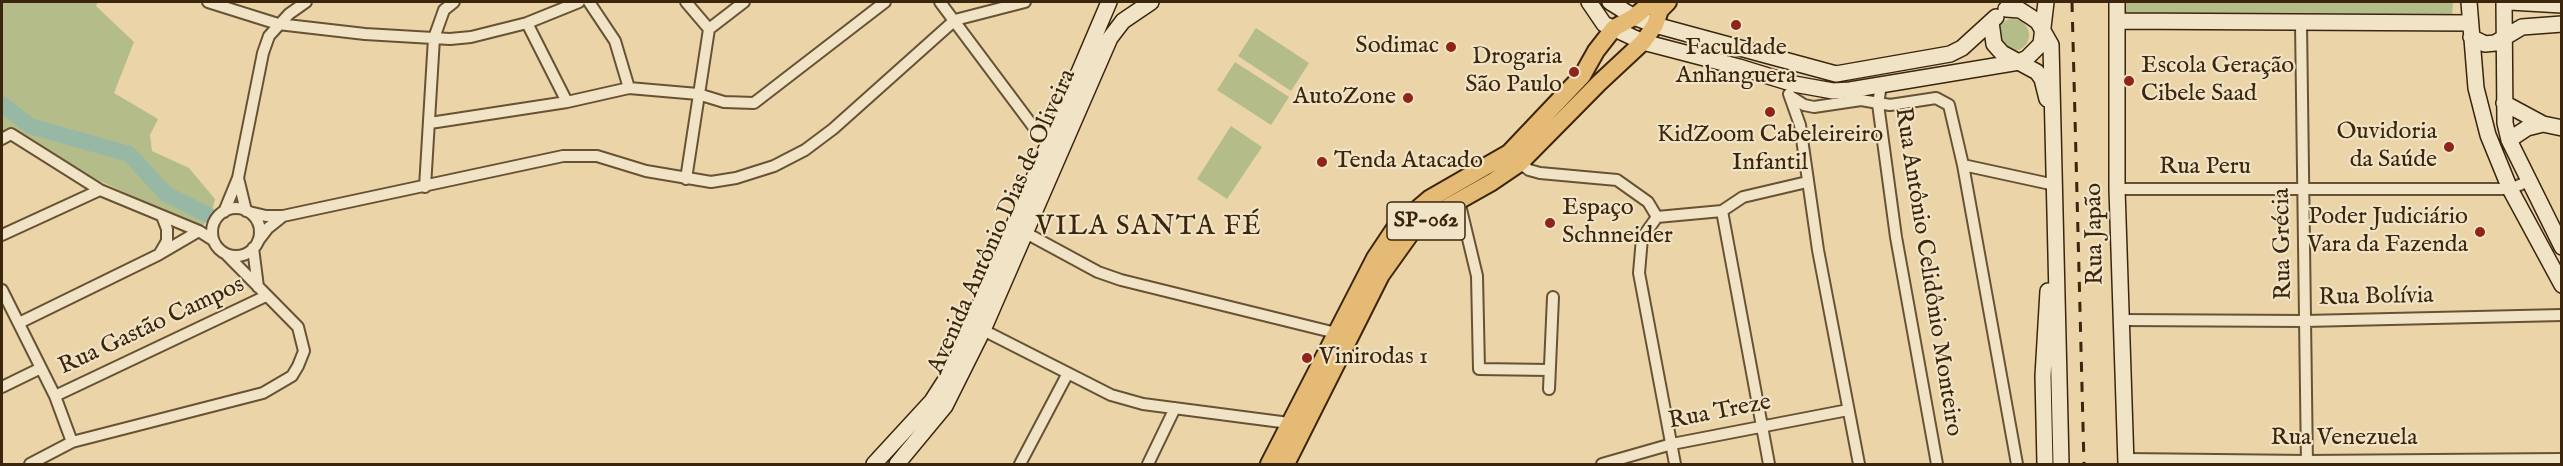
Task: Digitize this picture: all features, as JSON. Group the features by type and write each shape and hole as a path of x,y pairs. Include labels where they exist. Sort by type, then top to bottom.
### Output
{"main road":[{"name":"SP-062","path":"1269,465 1375,258 1395,228 1429,199 1509,153 1582,76 1609,26 1634,17 1652,2"},
{"name":"SP-062","path":"1286,465 1381,275 1396,251 1411,233 1520,163 1643,42 1655,25 1660,10 1668,2"},
{"path":"1596,51 1605,62 1617,66"}],"street":[{"path":"208,2 278,24 434,38 471,37 527,23 579,2"},
{"path":"30,465 72,442 253,396 292,376 298,366 304,351 298,327 216,246 213,240 214,224 224,212 238,178 263,52 269,36 278,24 306,2"},
{"path":"424,187 434,38 441,6 454,2"},
{"path":"590,2 615,41 629,88"},
{"path":"686,2 709,29"},
{"path":"686,179 709,29 744,2"},
{"path":"430,123 567,102 629,88 698,94 724,102 754,103 885,2"},
{"path":"940,2 1047,145"},
{"path":"224,212 236,208 266,216 283,216 563,156 597,156 646,171 686,179 711,182 735,178 774,166 805,150 833,129 955,20 1024,2"},
{"path":"874,465 932,401 952,370 1109,2"},
{"name":"Avenida Antônio Dias de Oliveira","path":"897,465 945,406 983,330 1110,38 1123,21 1151,2"},
{"path":"1589,2 1609,26 1643,42 1779,80 1833,91 2019,62 2034,53 2041,44 2046,2"},
{"path":"1610,2 1634,17 1655,25 1789,63 1844,75 1950,54 1962,48 2010,5 2038,22 2051,45 2052,60 2052,184 2043,376 2045,465"},
{"path":"2111,2 2116,60"},
{"name":"Rua Japão","path":"2117,2 2117,189 2126,462"},
{"path":"2505,2 2505,123 2509,140 2562,247"},
{"path":"2510,2 2562,5"},
{"path":"2118,21 2301,23 2471,14"},
{"path":"2471,14 2485,44 2495,43 2522,27 2562,24"},
{"path":"2471,14 2476,88 2488,135 2510,189 2562,285"},
{"path":"1991,22 1994,44 2002,53 2030,67 2042,79 2048,104 2061,465"},
{"path":"527,23 567,102"},
{"name":"Rua Grécia","path":"2301,23 2307,463"},
{"path":"1739,67 1749,63 1751,52"},
{"path":"1789,63 1780,72 1779,80 1790,96 1800,125 1807,182 1859,465"},
{"name":"Rua Antônio Celidônio Monteiro","path":"1881,85 1878,104 1896,237 1937,465"},
{"path":"1790,96 1804,105 1814,107 1861,100 1890,105 1936,98 1949,105 1963,165 2017,465"},
{"path":"2504,103 2542,124 2562,128"},
{"path":"1800,125 1804,116 1814,107"},
{"path":"2509,140 2527,128 2542,124"},
{"path":"6,136 100,190 199,231 213,240"},
{"path":"1520,163 1529,170 1540,173 1617,180 1647,202 1657,217"},
{"path":"1963,165 2052,184"},
{"path":"238,178 247,212 257,222 259,235 255,245 258,287"},
{"path":"2510,189 2529,181"},
{"path":"1675,465 1639,273 1642,238 1657,217 1722,211 1743,197 1807,182"},
{"name":"Rua Peru","path":"2117,189 2510,189"},
{"path":"2,235 100,190"},
{"path":"1459,201 1477,276 1479,369 1549,370"},
{"path":"1722,211 1769,465"},
{"path":"158,255 167,242 167,229 162,216"},
{"path":"226,254 241,255 255,245 268,228 283,216"},
{"path":"19,323 158,255 199,231"},
{"path":"1026,233 1098,272 1121,280 1336,333"},
{"path":"2,294 55,396 72,442"},
{"name":"Rua Gastão Campos","path":"55,396 266,296"},
{"path":"1549,389 1553,297"},
{"name":"Rua Bolívia","path":"2120,320 2305,321 2562,315"},
{"path":"983,330 1111,395 1143,404 1289,423"},
{"path":"2,387 41,368"},
{"path":"1020,465 1068,373"},
{"path":"1148,465 1175,408"},
{"name":"Rua Treze","path":"1602,464 1672,444 1848,410"},
{"name":"Rua Venezuela","path":"2126,462 2307,463 2562,459"}],"green space":[{"path":"2,2 98,2 96,6 134,42 114,93 158,119 150,135 152,151 189,168 215,199 211,215 201,228 87,175 10,131 2,132"},
{"path":"2125,2 2453,2 2452,18 2126,17"},
{"path":"2013,19 2024,24 2029,35 2024,46 2013,51 2002,46 1997,35 2002,24"},
{"path":"1256,28 1309,63 1291,91 1238,56"},
{"path":"1235,62 1289,97 1271,125 1217,90"},
{"path":"1231,126 1262,147 1227,199 1197,179"}],"waterway":[{"path":"2,104 30,126 129,154 166,194 208,215"}],"railway":[{"path":"2072,2 2084,464"}],"place":[{"name":"Faculdade Anhanguera","path":"1736,25"},
{"name":"Sodimac","path":"1451,47"},
{"name":"Drogaria São Paulo","path":"1574,72"},
{"name":"Escola Geração Cibele Saad","path":"2129,81"},
{"name":"AutoZone","path":"1408,98"},
{"name":"KidZoom Cabeleireiro Infantil","path":"1770,112"},
{"name":"Ouvidoria da Saúde","path":"2449,147"},
{"name":"Tenda Atacado","path":"1322,162"},
{"name":"Espaço Schnneider","path":"1550,223"},
{"name":"Poder Judiciário Vara da Fazenda","path":"2480,232"},
{"name":"Vinirodas 1","path":"1307,358"}],"district":[{"name":"VILA SANTA FÉ","path":"1149,228"}]}
